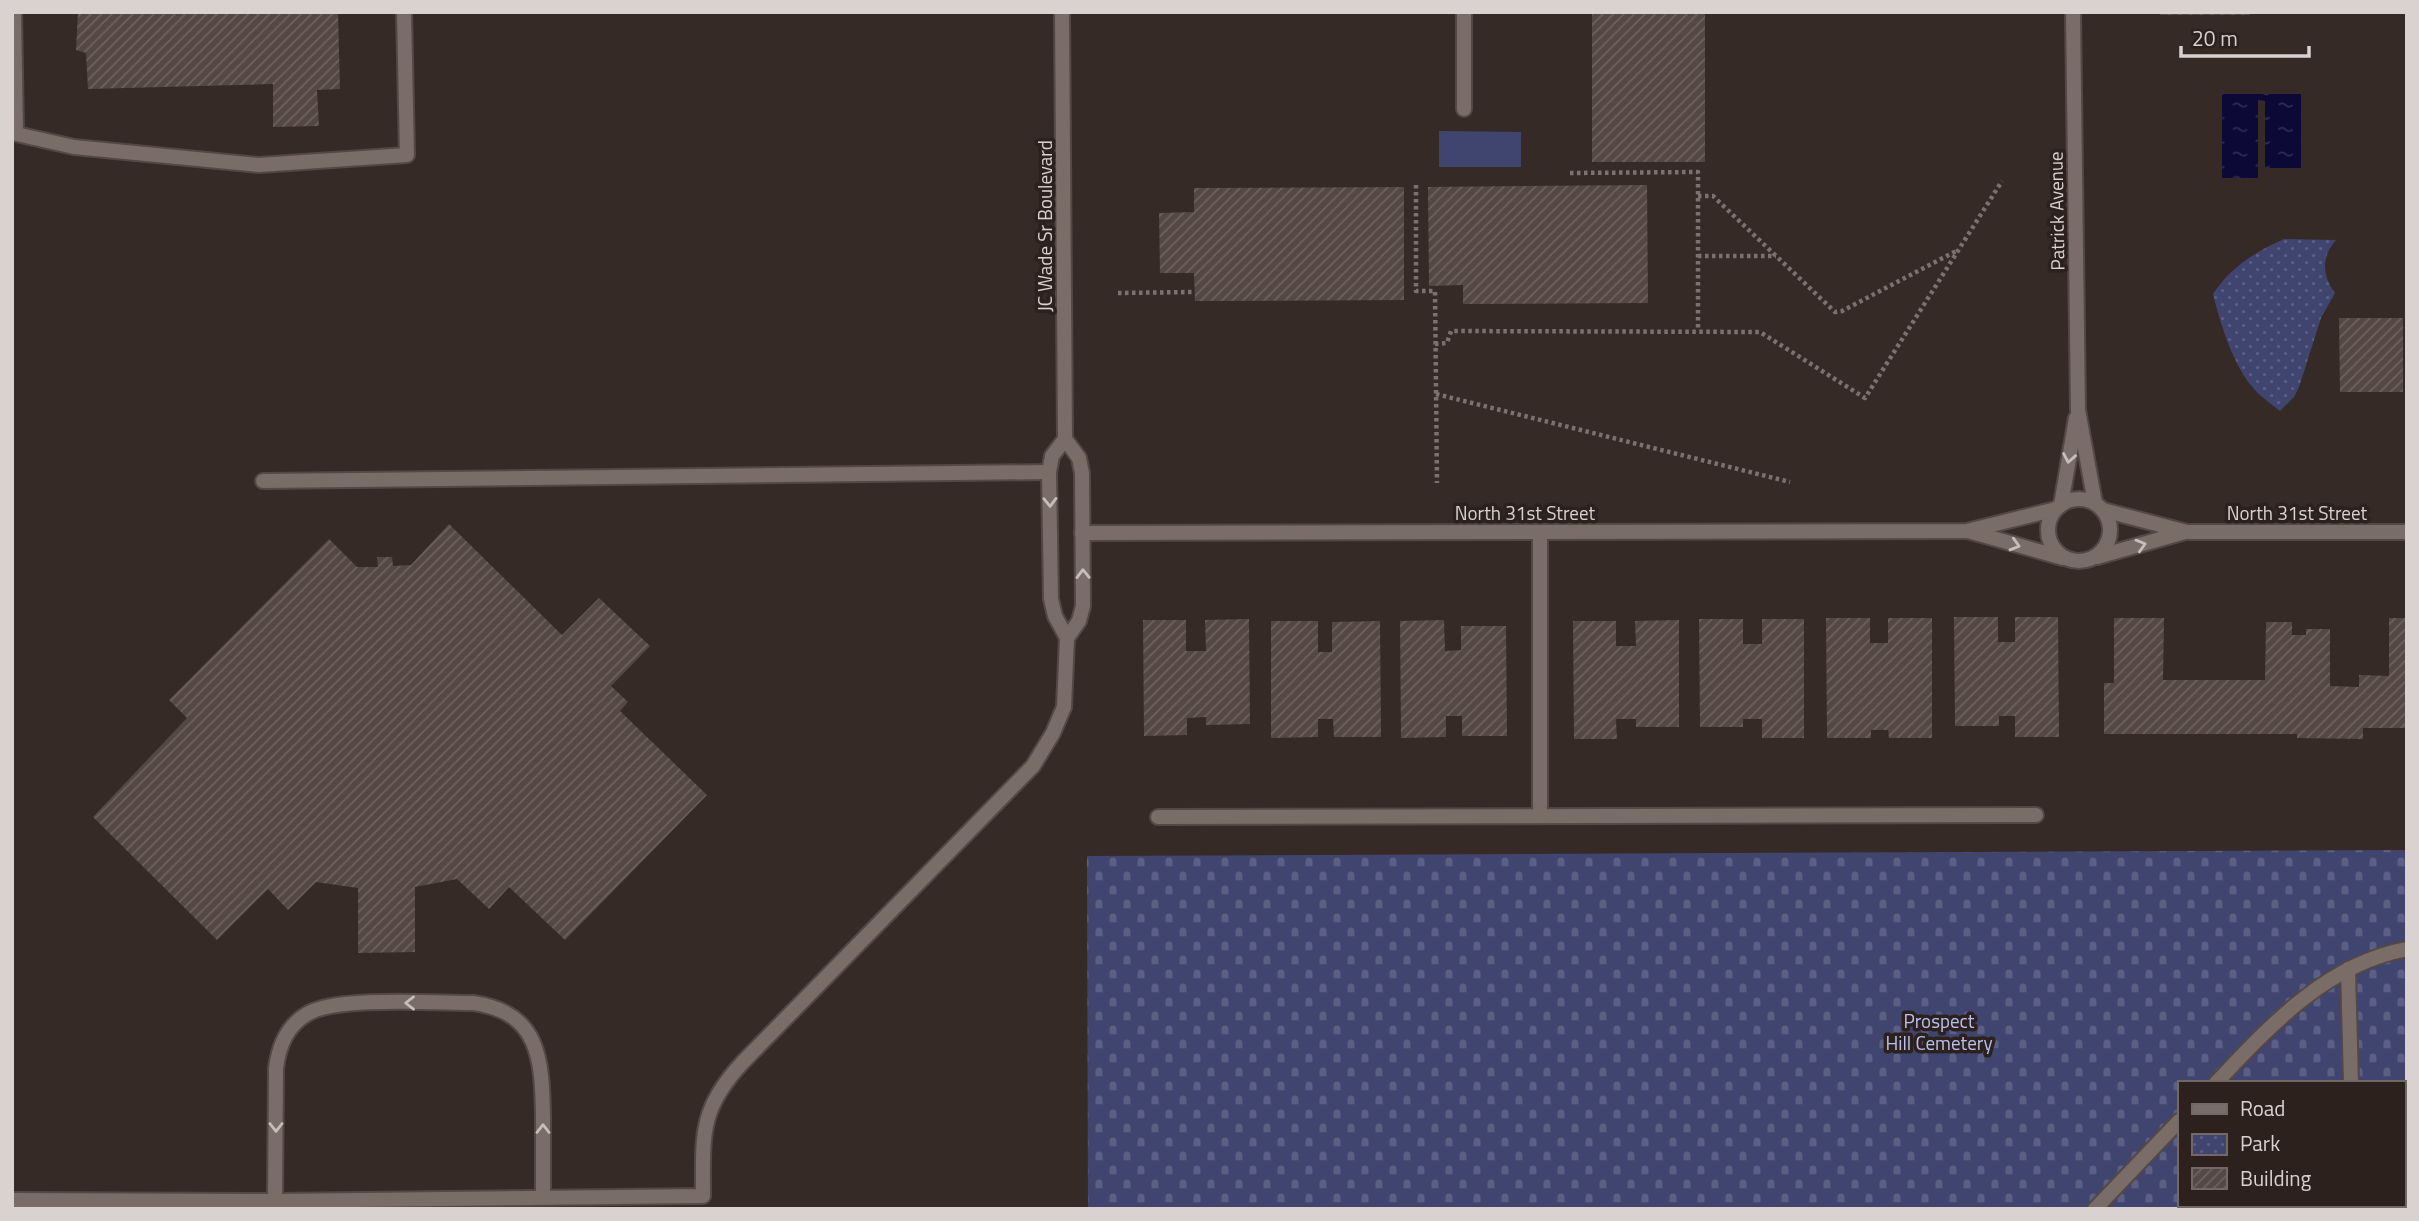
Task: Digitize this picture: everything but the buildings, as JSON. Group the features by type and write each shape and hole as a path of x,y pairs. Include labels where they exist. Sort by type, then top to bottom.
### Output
{"street":[{"path":"13,12 14,133 74,147 259,165 407,155 404,12"},
{"name":"JC Wade Sr Boulevard","path":"1062,12 1065,439 1079,458 1082,473 1083,606 1079,621 1067,638"},
{"path":"1464,12 1464,109"},
{"name":"Patrick Avenue","path":"2073,12 2078,410 2099,506"},
{"name":"Patrick Avenue","path":"2058,507 2078,410"},
{"name":"JC Wade Sr Boulevard","path":"703,1202 705,1123 720,1089 752,1052 1026,774 1043,751 1064,707 1067,638 1055,616 1051,599 1049,472 1052,456 1065,439"},
{"path":"263,481 1049,472"},
{"path":"2075,499 2099,506 2109,519 2109,541 2096,558 2073,561 2063,558 2049,541 2050,519 2058,507 2075,499"},
{"name":"North 31st Street","path":"2099,506 2187,531 2407,532"},
{"name":"North 31st Street","path":"1082,533 1967,531 2058,507"},
{"path":"1540,531 1540,816"},
{"name":"North 31st Street","path":"1967,531 2063,558"},
{"name":"North 31st Street","path":"2096,558 2187,531"},
{"path":"1158,817 2036,815"},
{"path":"2218,1081 2269,1027 2309,994 2348,969 2407,949"},
{"path":"2348,969 2351,1081"},
{"path":"275,1200 276,1068 279,1048 290,1028 308,1014 327,1007 348,1004 473,1003 505,1011 520,1021 540,1057 543,1197"},
{"path":"2095,1209 2178,1122"},
{"path":"12,1200 543,1197 703,1202"}],"path":[{"path":"1570,173 1698,172 1698,331"},
{"path":"1435,344 1447,344 1451,331 1760,332 1865,398 2002,181"},
{"path":"1416,185 1416,291 1435,291 1437,483"},
{"path":"1698,197 1713,196 1835,312 1842,311 1959,249"},
{"path":"1698,256 1777,256"},
{"path":"1118,293 1192,292"},
{"path":"1436,394 1790,482"}],"green space":[{"path":"1439,131 1521,132 1521,167 1439,167"},
{"path":"2284,239 2336,240 2328,253 2325,266 2335,293 2321,318 2299,387 2294,397 2280,411 2247,381 2234,358 2213,294 2244,261"},
{"name":"Prospect Hill Cemetery","path":"2407,850 2407,1209 1088,1209 1087,856"}],"water":[{"path":"2222,94 2301,94 2301,168 2265,168 2265,101 2258,100 2258,178 2222,178"}]}
